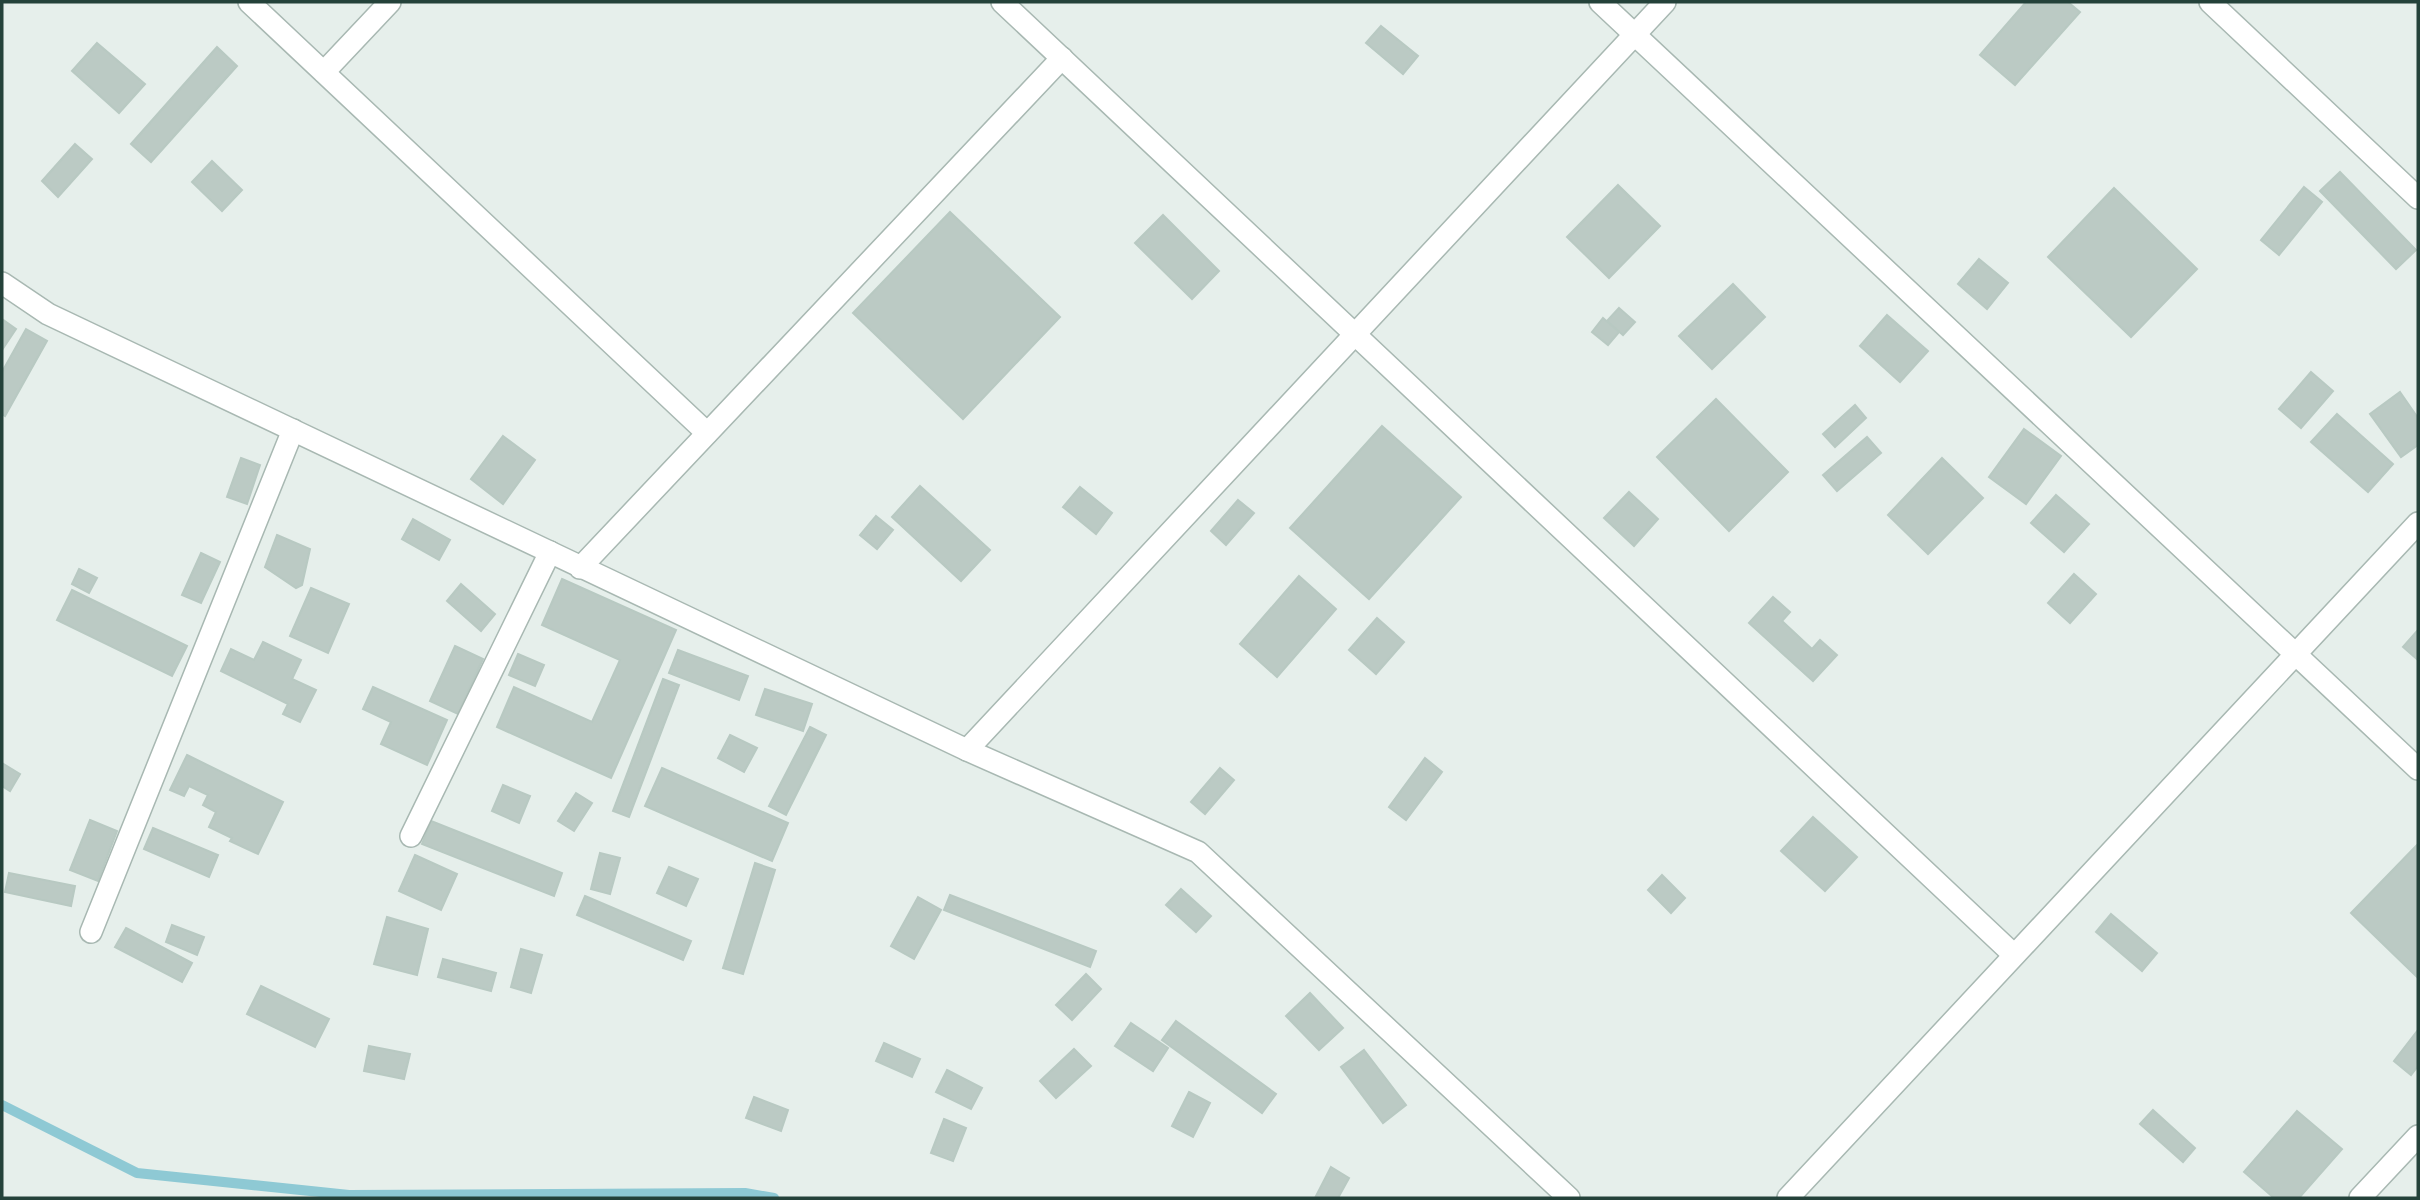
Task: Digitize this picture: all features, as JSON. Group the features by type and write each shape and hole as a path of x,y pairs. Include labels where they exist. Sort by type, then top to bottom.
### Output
{"street":[{"path":"249,2 707,433"},
{"path":"324,72 390,2"},
{"path":"1002,2 2014,955"},
{"path":"1600,2 2418,769"},
{"path":"967,750 1665,2"},
{"path":"2215,4 2418,198"},
{"path":"580,568 1062,58"},
{"path":"2,283 48,314 580,568 967,750 1198,852 1569,1198"},
{"path":"91,932 293,430"},
{"path":"1788,1198 2418,523"},
{"path":"411,836 550,552"},
{"path":"2360,1198 2418,1136"}],"building":[{"path":"2026,2 2068,2 2080,12 2015,85 1980,55"},
{"path":"1381,26 1418,56 1403,74 1366,43"},
{"path":"97,43 145,84 119,113 72,71"},
{"path":"217,47 237,66 151,162 131,144"},
{"path":"75,144 92,159 58,197 42,181"},
{"path":"212,161 242,190 222,211 192,182"},
{"path":"2340,172 2416,250 2396,269 2320,191"},
{"path":"1618,185 1660,226 1609,278 1567,237"},
{"path":"2304,187 2322,202 2279,255 2261,240"},
{"path":"2114,188 2197,269 2131,337 2048,257"},
{"path":"950,212 1060,317 963,419 853,313"},
{"path":"1163,215 1219,271 1192,299 1135,243"},
{"path":"1979,259 2008,283 1987,309 1958,284"},
{"path":"1733,284 1765,317 1712,369 1679,336"},
{"path":"1619,308 1635,322 1623,335 1607,321"},
{"path":"1887,315 1928,351 1900,382 1860,346"},
{"path":"1603,318 1619,332 1608,345 1592,332"},
{"path":"2,319 16,329 2,350"},
{"path":"26,329 47,341 5,416 2,414 2,372"},
{"path":"2311,372 2333,391 2301,428 2279,409"},
{"path":"2400,392 2418,418 2418,445 2401,457 2370,414"},
{"path":"1716,399 1788,472 1729,531 1657,457"},
{"path":"1855,405 1866,418 1835,447 1823,434"},
{"path":"2337,414 2393,464 2368,492 2311,442"},
{"path":"1382,426 1461,497 1369,599 1290,528"},
{"path":"2024,429 2061,456 2026,504 1989,477"},
{"path":"503,436 535,460 503,504 471,479"},
{"path":"1867,437 1881,453 1837,491 1823,475"},
{"path":"241,458 260,465 247,504 227,497"},
{"path":"1942,458 1983,498 1928,554 1888,515"},
{"path":"920,486 990,550 961,581 892,517"},
{"path":"1080,487 1112,513 1096,534 1063,507"},
{"path":"1629,492 1658,519 1634,546 1604,518"},
{"path":"2056,495 2089,524 2064,552 2031,523"},
{"path":"1238,500 1254,513 1226,545 1211,531"},
{"path":"876,516 893,530 877,549 860,535"},
{"path":"413,519 450,540 439,560 402,539"},
{"path":"277,535 310,549 302,585 296,588 265,567"},
{"path":"201,553 220,562 201,603 182,595"},
{"path":"79,569 97,578 89,593 72,584"},
{"path":"2074,574 2096,594 2070,623 2048,603"},
{"path":"1299,576 1336,609 1277,677 1240,644"},
{"path":"562,579 676,630 611,778 497,727 514,687 592,722 620,660 542,625"},
{"path":"461,584 495,614 481,631 447,601"},
{"path":"311,588 349,604 328,653 290,636"},
{"path":"72,590 187,646 172,676 57,620"},
{"path":"1773,597 1790,612 1782,621 1812,649 1820,640 1837,655 1813,681 1749,623"},
{"path":"1377,618 1404,642 1376,674 1349,650"},
{"path":"2418,630 2418,660 2403,647"},
{"path":"263,642 301,660 292,679 316,690 300,722 283,714 288,704 221,671 231,649 254,660"},
{"path":"455,646 483,659 458,714 430,701"},
{"path":"678,650 748,676 739,700 669,673"},
{"path":"518,654 544,665 535,686 509,675"},
{"path":"663,679 679,685 629,817 613,811"},
{"path":"373,687 447,720 427,765 381,744 391,722 363,709"},
{"path":"765,689 812,704 803,731 756,715"},
{"path":"810,727 826,735 786,815 769,806"},
{"path":"730,735 757,748 744,772 718,758"},
{"path":"187,755 283,802 258,854 230,841 232,838 209,827 216,812 203,805 208,795 189,786 184,796 170,790"},
{"path":"1425,758 1442,772 1406,820 1389,807"},
{"path":"2,763 20,774 10,791 2,786"},
{"path":"662,768 788,823 772,861 645,806"},
{"path":"1220,768 1234,780 1205,814 1191,802"},
{"path":"503,785 530,796 519,823 492,811"},
{"path":"576,793 592,803 574,831 558,821"},
{"path":"1813,817 1857,857 1825,891 1781,851"},
{"path":"90,820 117,831 98,881 70,870"},
{"path":"431,821 562,873 554,896 422,844"},
{"path":"153,828 218,855 209,877 144,849"},
{"path":"2418,844 2418,978 2351,913"},
{"path":"600,853 620,858 610,894 591,889"},
{"path":"415,855 457,874 441,910 399,891"},
{"path":"755,863 775,870 743,974 723,968"},
{"path":"669,867 698,879 686,906 657,893"},
{"path":"9,873 75,886 71,906 5,892"},
{"path":"1662,875 1685,898 1671,913 1648,890"},
{"path":"1181,889 1211,916 1196,932 1166,905"},
{"path":"950,895 1096,951 1090,967 944,910"},
{"path":"585,896 691,941 683,960 577,915"},
{"path":"918,897 941,910 914,959 891,946"},
{"path":"2111,914 2157,953 2142,971 2096,932"},
{"path":"387,917 428,929 417,975 374,964"},
{"path":"172,925 204,937 197,955 166,942"},
{"path":"126,928 192,963 182,982 115,947"},
{"path":"521,949 542,955 531,993 511,987"},
{"path":"443,959 496,973 491,991 438,977"},
{"path":"1086,974 1101,989 1072,1020 1056,1005"},
{"path":"261,986 329,1019 315,1047 247,1014"},
{"path":"1310,993 1343,1028 1319,1050 1286,1016"},
{"path":"1176,1021 1276,1094 1262,1113 1162,1040"},
{"path":"1131,1023 1168,1048 1153,1071 1115,1046"},
{"path":"2418,1030 2418,1066 2411,1075 2394,1061"},
{"path":"884,1043 920,1059 912,1077 876,1061"},
{"path":"369,1046 410,1054 404,1079 364,1071"},
{"path":"1074,1049 1091,1066 1056,1098 1040,1081"},
{"path":"1364,1050 1406,1105 1383,1123 1341,1067"},
{"path":"947,1070 982,1088 971,1109 936,1092"},
{"path":"1189,1092 1210,1103 1193,1137 1172,1126"},
{"path":"754,1097 788,1110 781,1131 746,1118"},
{"path":"2153,1110 2195,1148 2183,1162 2140,1124"},
{"path":"2297,1111 2342,1149 2299,1198 2274,1198 2244,1172"},
{"path":"944,1119 966,1128 953,1161 931,1153"},
{"path":"1331,1167 1349,1178 1338,1198 1315,1198"}],"waterway":[{"path":"2,1105 137,1173 349,1195 745,1193 774,1198"}]}
